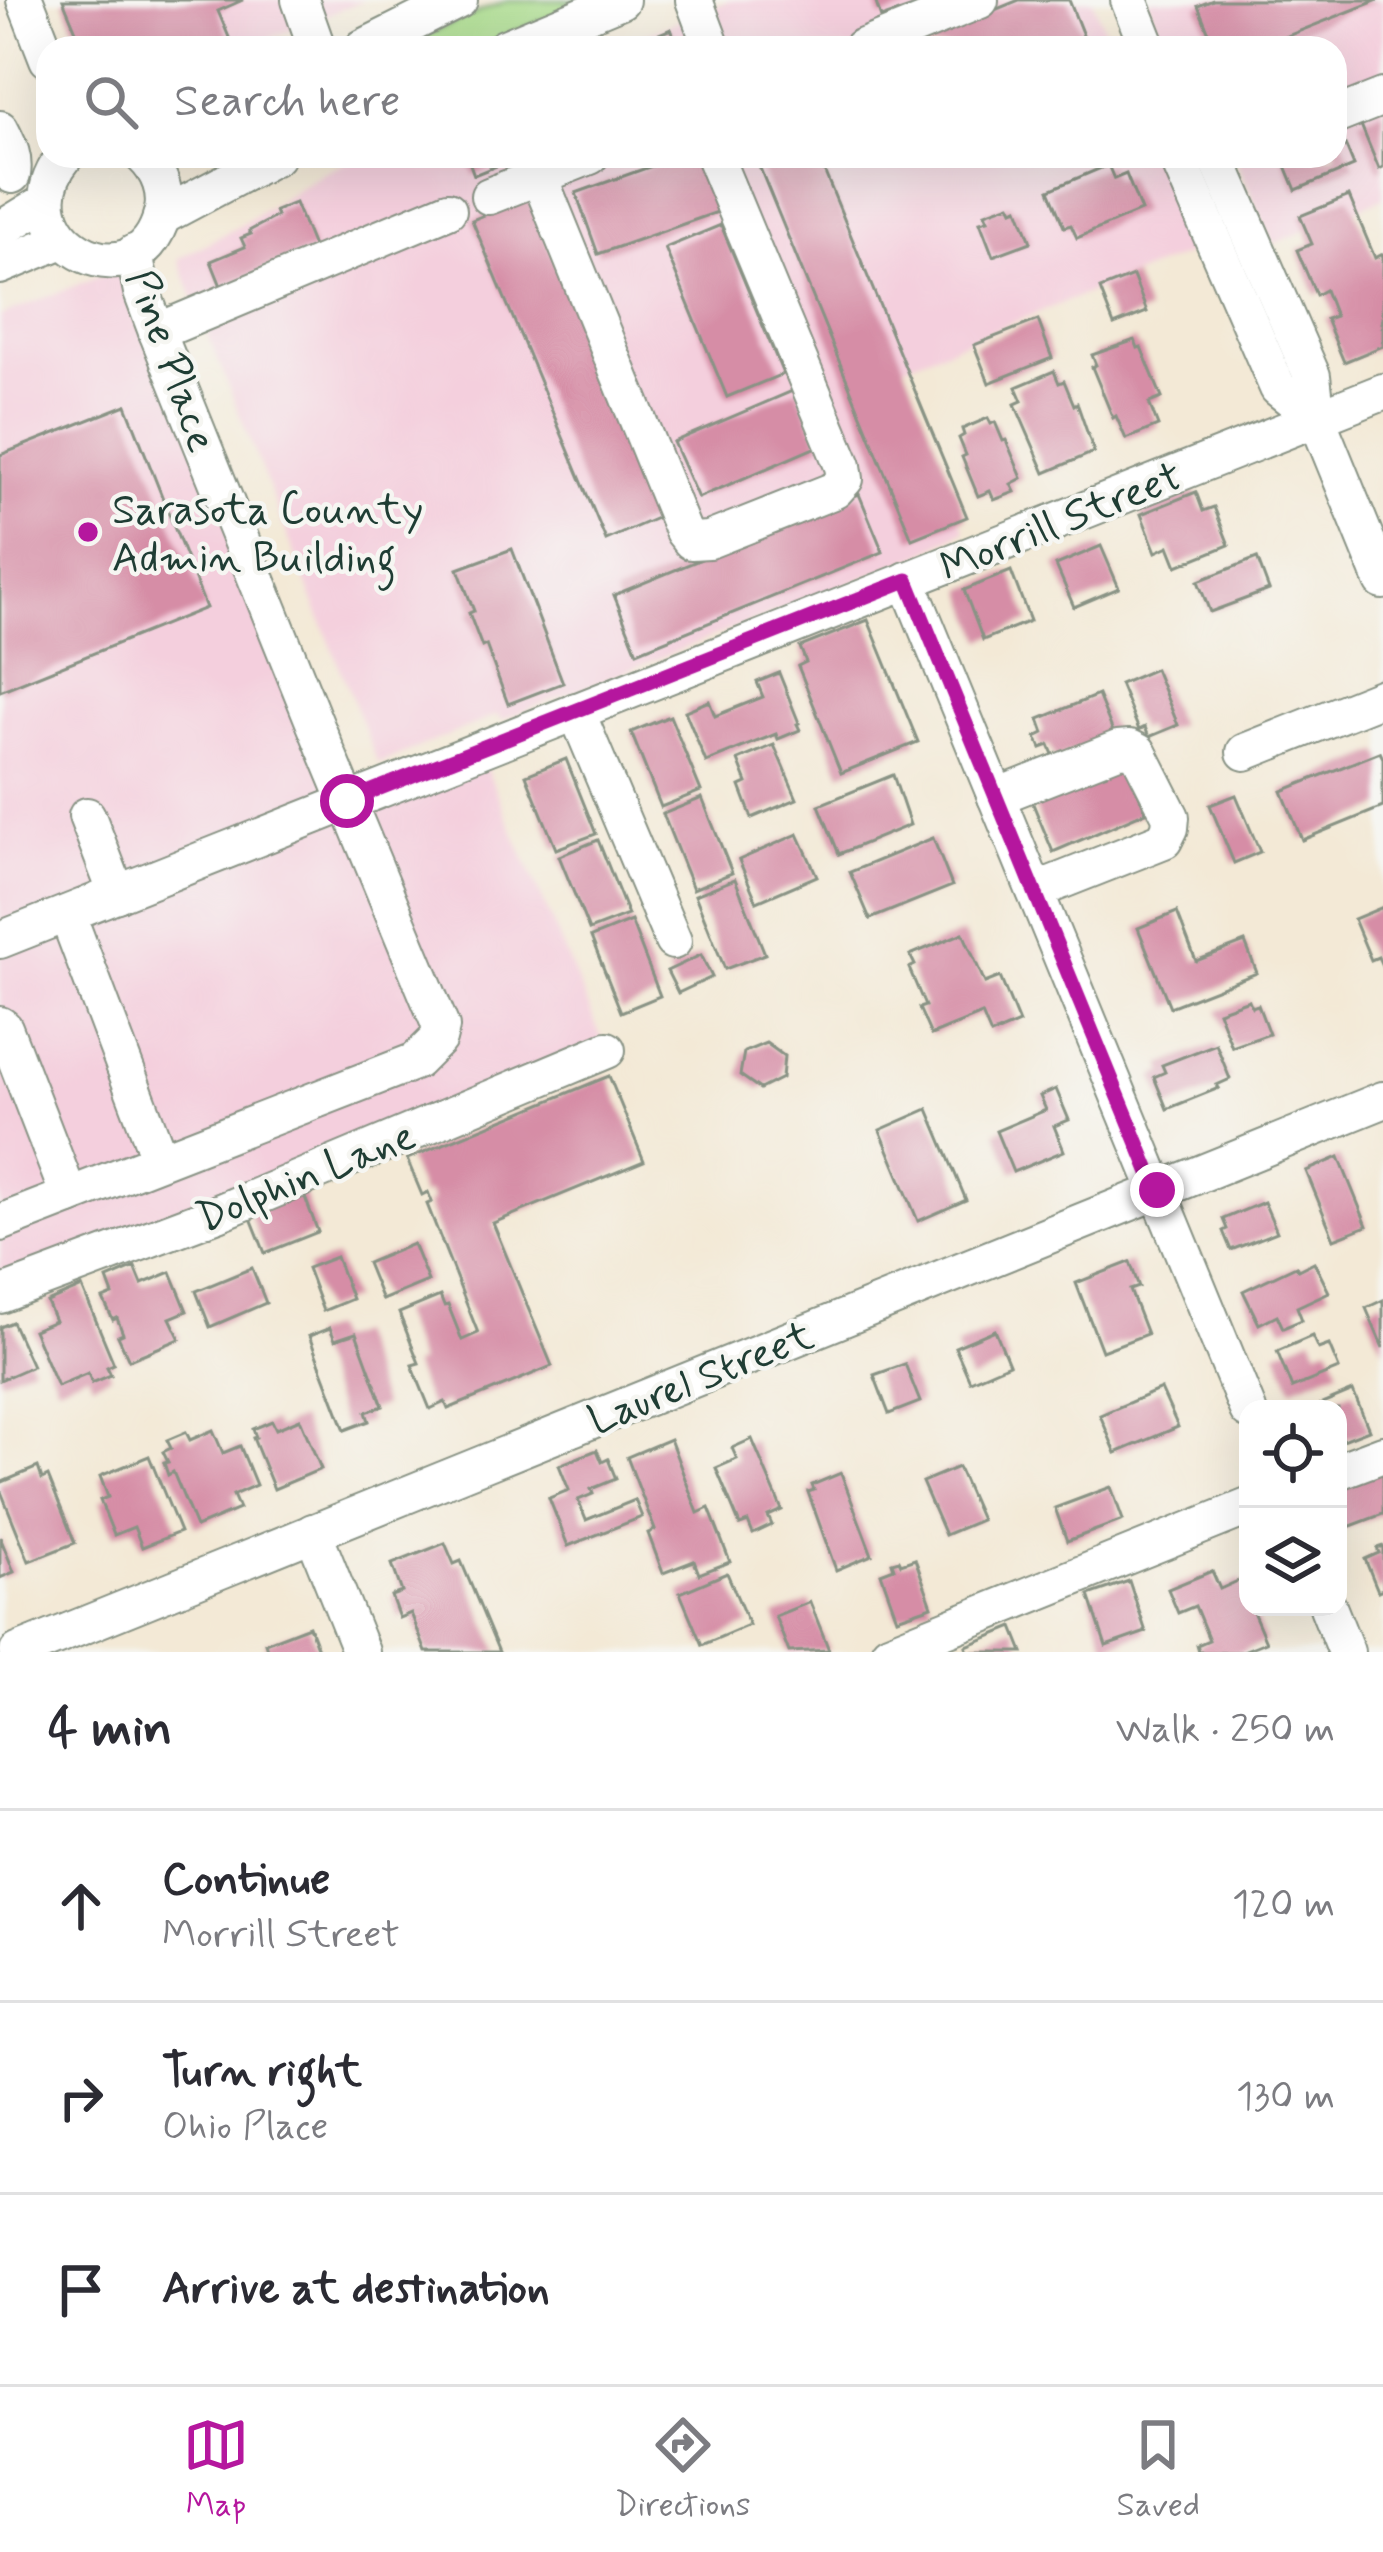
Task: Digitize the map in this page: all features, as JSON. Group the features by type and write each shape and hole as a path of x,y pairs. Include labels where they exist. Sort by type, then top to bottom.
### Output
{"street":[{"path":"25,0 39,36"},
{"path":"300,0 313,36"},
{"path":"387,36 459,0"},
{"path":"534,36 621,0"},
{"path":"694,0 708,36"},
{"path":"891,36 980,0"},
{"path":"1129,0 1143,36"},
{"path":"1347,111 1383,97"},
{"path":"0,129 11,151 13,175"},
{"path":"56,168 44,203 60,242 89,259 112,260 134,253 161,218 163,189 152,168"},
{"path":"161,218 254,168"},
{"path":"489,196 561,168"},
{"path":"539,177 682,531 691,541 709,541 836,490 845,479 719,168"},
{"path":"1182,168 1278,388 1317,418"},
{"path":"1228,168 1312,376 1317,418 1383,580"},
{"path":"0,230 44,203"},
{"path":"158,332 448,210"},
{"path":"0,266 60,242"},
{"name":"Pine Place","path":"134,253 142,292 441,1027 439,1039 416,1061 160,1160"},
{"name":"Morrill Street","path":"0,940 1383,392"},
{"path":"907,580 1244,1400"},
{"path":"1245,752 1383,697"},
{"path":"576,711 674,941"},
{"path":"996,797 1130,748 1138,752 1171,817 1164,840 1035,891"},
{"path":"87,816 117,894"},
{"path":"0,1222 160,1160 67,914"},
{"path":"0,1025 69,1196"},
{"name":"Dolphin Lane","path":"0,1295 218,1213 607,1050"},
{"name":"Laurel Street","path":"18,1652 1383,1100"},
{"path":"1347,1468 1383,1454"},
{"path":"889,1652 1246,1508"},
{"path":"313,1532 361,1652"},
{"path":"1332,1616 1346,1652"}],"shaded area":[{"path":"65,0 364,0 275,36 78,36"},
{"path":"730,0 1093,0 1107,36 641,36"},
{"path":"1148,0 1383,0 1383,198 1273,244 1240,168 1347,168 1347,36 1161,36"},
{"path":"334,168 1160,168 1192,252 900,367 965,530 916,557 378,764 178,259"},
{"path":"131,263 347,800 478,749 607,1050 0,1292 0,316"}],"green space":[{"path":"508,0 593,0 506,36 425,36"}],"building":[{"path":"63,0 243,0 218,11 228,36 78,36"},
{"path":"875,0 930,0 930,1 881,18"},
{"path":"1019,0 1069,0 1083,36 931,36"},
{"path":"1213,0 1378,0 1287,36 1210,36 1198,6"},
{"path":"1383,110 1383,167 1379,169 1359,120"},
{"path":"1347,149 1354,166 1296,190 1287,168 1347,168"},
{"path":"646,168 711,168 726,209 598,254 576,193"},
{"path":"760,168 823,168 967,517 912,539"},
{"path":"1109,168 1114,179 1126,174 1141,211 1077,238 1071,225 1064,227 1049,190"},
{"path":"1349,196 1375,258 1383,254 1383,346 1344,362 1326,319 1335,316 1325,290 1316,295 1297,250 1312,244 1300,216"},
{"path":"528,197 661,516 606,540 472,220"},
{"path":"295,203 314,249 221,286 211,261 245,247 241,238 277,216 275,211"},
{"path":"1010,204 1013,210 1018,208 1031,242 993,256 980,222 988,220 985,213"},
{"path":"721,225 783,374 727,397 665,248"},
{"path":"1133,276 1147,312 1114,325 1100,289"},
{"path":"1038,320 1052,358 989,383 974,345"},
{"path":"1135,340 1162,398 1149,403 1158,426 1126,439 1092,367 1096,365 1092,355"},
{"path":"1054,371 1074,405 1077,403 1094,452 1045,473 1015,404 1022,401 1016,387"},
{"path":"797,389 821,445 698,498 673,442"},
{"name":"Sarasota County Admin Building","path":"126,405 206,608 0,691 0,455"},
{"path":"988,418 1006,440 1022,478 1011,484 1015,492 994,500 990,491 978,496 959,438 964,435 962,429"},
{"path":"1196,492 1203,511 1214,507 1229,545 1177,566 1169,546 1156,552 1141,514"},
{"path":"859,494 883,552 637,652 614,595"},
{"path":"1101,546 1119,588 1074,607 1056,565"},
{"path":"512,549 563,683 508,704 469,613 474,611 458,569"},
{"path":"1257,558 1269,590 1210,612 1198,581"},
{"path":"1011,571 1030,621 983,640 964,590"},
{"path":"868,620 918,742 841,773 798,666 806,662 800,647"},
{"path":"1155,669 1178,725 1149,737 1145,727 1139,730 1120,684"},
{"path":"779,673 800,730 778,739 776,734 706,762 685,711 709,701 715,716 763,697 757,682"},
{"path":"1098,695 1114,734 1055,759 1049,745 1041,748 1036,737 1044,733 1039,719"},
{"path":"670,716 701,791 661,807 631,732"},
{"path":"774,745 797,799 752,818 740,786 747,783 738,760"},
{"path":"1380,752 1383,807 1302,840 1282,791"},
{"path":"566,759 596,834 556,849 526,775"},
{"path":"1124,760 1146,812 1053,852 1031,799"},
{"path":"893,775 910,825 839,854 819,805"},
{"path":"1236,795 1260,852 1234,863 1210,805"},
{"path":"702,798 732,873 693,889 663,814"},
{"path":"798,834 817,876 757,902 739,860"},
{"path":"933,838 952,886 870,919 850,872"},
{"path":"598,840 628,915 589,930 559,856"},
{"path":"735,879 765,954 725,969 695,895"},
{"path":"1383,907 1383,968 1378,957 1371,960 1354,919"},
{"path":"1177,912 1196,961 1245,942 1257,973 1170,1007 1138,928"},
{"path":"631,921 660,996 621,1012 591,937"},
{"path":"963,933 985,983 1000,977 1019,1023 991,1035 982,1014 931,1035 919,1008 925,1006 909,968 915,965 910,955"},
{"path":"701,955 712,977 678,993 667,971"},
{"path":"1249,1000 1252,1007 1258,1005 1269,1034 1232,1047 1218,1011"},
{"path":"766,1043 784,1056 782,1078 760,1089 740,1075 744,1052"},
{"path":"1216,1044 1230,1079 1167,1109 1154,1077 1165,1072 1162,1065"},
{"path":"609,1076 644,1161 493,1223 552,1366 448,1409 445,1402 430,1409 412,1365 419,1363 399,1313 440,1296 462,1340 478,1333 427,1204 432,1202 428,1192 422,1195 407,1159"},
{"path":"1056,1089 1069,1120 1054,1126 1064,1151 1013,1172 996,1131 1046,1110 1040,1096"},
{"path":"928,1109 966,1200 918,1221 880,1130"},
{"path":"1339,1157 1367,1226 1334,1239 1306,1171"},
{"path":"303,1192 318,1232 265,1253 249,1213"},
{"path":"1264,1202 1277,1232 1231,1250 1223,1219"},
{"path":"413,1244 428,1281 382,1300 367,1263"},
{"path":"336,1257 352,1299 323,1311 307,1268"},
{"path":"1130,1262 1139,1287 1130,1290 1147,1334 1102,1351 1076,1283"},
{"path":"1314,1262 1329,1292 1297,1307 1302,1320 1283,1328 1277,1315 1259,1324 1243,1291"},
{"path":"135,1267 142,1284 171,1272 187,1311 170,1318 180,1339 129,1360 118,1336 123,1334 117,1318 113,1320 103,1299 113,1295 107,1279"},
{"path":"252,1268 266,1303 210,1327 196,1291"},
{"path":"82,1287 114,1364 107,1367 111,1375 92,1383 88,1373 57,1386 33,1330 55,1321 47,1302"},
{"path":"1383,1300 1383,1348 1366,1308"},
{"path":"12,1322 32,1366 0,1380 0,1327"},
{"path":"330,1328 335,1340 356,1333 383,1406 366,1412 369,1421 345,1430 309,1336"},
{"path":"995,1330 1009,1364 970,1381 955,1347"},
{"path":"1312,1336 1318,1349 1329,1345 1339,1369 1292,1388 1277,1351"},
{"path":"905,1364 920,1402 889,1414 874,1375"},
{"path":"1161,1389 1178,1427 1116,1453 1100,1415"},
{"path":"1353,1391 1369,1430 1347,1439 1347,1400 1332,1400"},
{"path":"300,1419 321,1469 274,1489 253,1429 272,1421 276,1429"},
{"path":"213,1430 223,1453 240,1446 256,1485 233,1495 239,1509 196,1527 173,1472 168,1475 163,1452 171,1448 167,1440 186,1432 190,1440"},
{"path":"670,1439 698,1513 709,1508 730,1562 699,1574 694,1561 663,1573 648,1533 655,1530 627,1457"},
{"path":"752,1439 782,1510 768,1516 772,1525 753,1534 748,1522 740,1525 716,1468 737,1459 732,1448"},
{"path":"597,1450 602,1462 608,1459 616,1479 578,1500 586,1520 635,1500 642,1517 568,1546 549,1498 569,1490 559,1465"},
{"path":"149,1456 180,1532 142,1547 134,1527 114,1535 100,1500 108,1497 100,1476"},
{"path":"38,1467 42,1479 48,1476 75,1543 29,1561 0,1483"},
{"path":"958,1467 981,1520 945,1535 922,1482"},
{"path":"1383,1467 1383,1514 1347,1528 1347,1481"},
{"path":"841,1473 872,1555 836,1570 808,1492 814,1490 812,1485"},
{"path":"1111,1487 1123,1520 1067,1541 1055,1508"},
{"path":"0,1537 14,1572 0,1578"},
{"path":"445,1543 454,1564 461,1561 499,1652 426,1652 411,1613 399,1618 391,1596 402,1592 392,1564"},
{"path":"1383,1546 1383,1589 1378,1591 1365,1559"},
{"path":"915,1559 932,1606 897,1618 881,1573 894,1568 892,1562"},
{"path":"1212,1571 1220,1589 1239,1580 1239,1616 1255,1616 1266,1642 1241,1652 1199,1652 1197,1645 1209,1640 1195,1606 1178,1613 1168,1589"},
{"path":"727,1573 749,1625 702,1645 680,1593"},
{"path":"1129,1581 1146,1632 1106,1646 1089,1595"},
{"path":"810,1602 829,1650 789,1652 775,1616"},
{"path":"309,1626 319,1652 268,1652 265,1643"},
{"path":"1013,1627 1023,1652 968,1652 966,1646"}],"place":[{"name":"Sarasota County Admin Building","path":"88,532"}],"route":[{"path":"347,801 907,580 1157,1190"}]}
